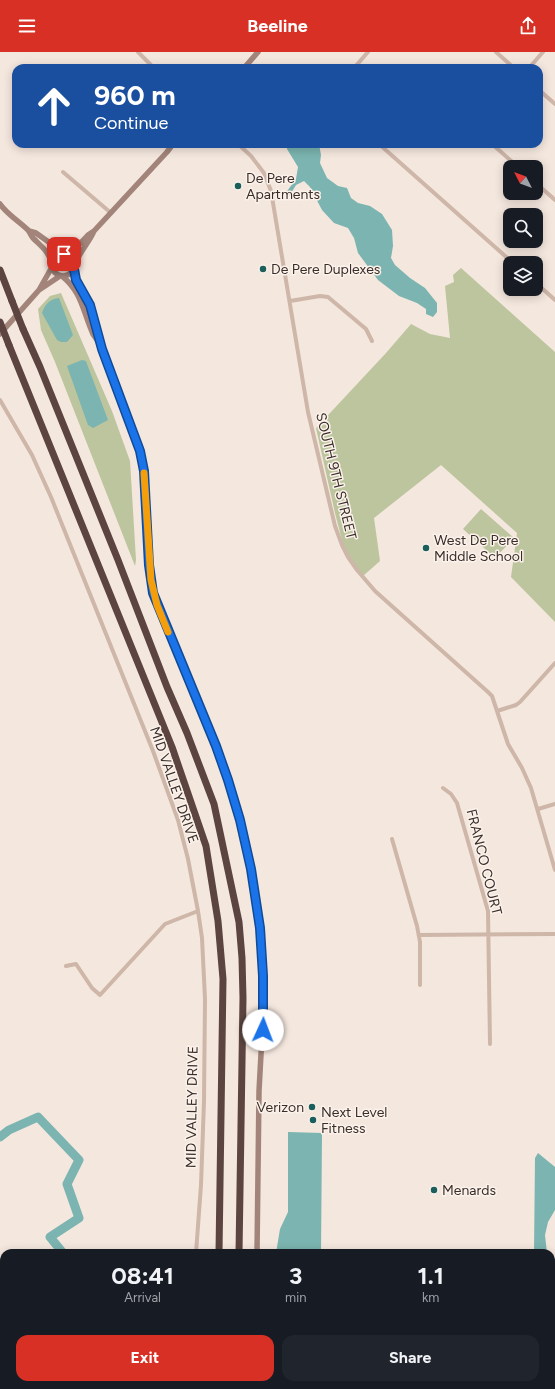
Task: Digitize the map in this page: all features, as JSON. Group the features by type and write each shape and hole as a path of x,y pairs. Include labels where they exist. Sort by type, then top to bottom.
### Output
{"highway":[{"path":"0,270 118,560 214,804 239,922 242,958 243,1021 239,1249"},
{"path":"0,322 172,747 206,846 218,921 223,979 219,1249"}],"main road":[{"path":"248,64 258,52"},
{"path":"0,334 39,290 52,265 53,260 58,255 65,254 76,248 88,235 94,231 112,213 169,148"},
{"path":"166,152 171,148"},
{"path":"0,204 29,231 32,237 47,251 54,273 61,276 76,290 101,347"},
{"path":"29,231 36,233 72,258 76,280 90,305 101,347 140,451 144,471 149,565 153,593 216,746 240,820 251,869 260,928 263,976 263,1017 259,1091 257,1249"},
{"path":"39,290 61,276 69,274 94,231"}],"street":[{"path":"138,52 150,64"},
{"path":"358,64 368,52"},
{"path":"496,52 510,64"},
{"path":"532,64 543,52"},
{"path":"543,94 555,104"},
{"name":"SOUTH 9TH STREET","path":"242,148 251,156 264,173 272,191 308,412 335,526 346,554 375,591 492,696 508,744 527,777 538,809 555,870"},
{"path":"384,148 505,256"},
{"path":"497,148 510,160"},
{"path":"63,172 112,213"},
{"path":"543,189 555,200"},
{"path":"543,290 555,300"},
{"path":"290,301 320,296 328,297 366,330 372,341"},
{"name":"MID VALLEY DRIVE","path":"0,400 32,455 51,498 153,751 178,820 188,859 202,938 205,1006 201,1177 196,1249"},
{"path":"496,711 520,702 555,663"},
{"name":"FRANCO COURT","path":"443,788 451,794 457,803 488,912 490,1044"},
{"path":"538,809 555,804"},
{"path":"392,839 419,935 420,985"},
{"path":"66,966 76,964 92,988 100,995 165,924 198,911"},
{"path":"419,935 555,934"}],"green space":[{"path":"461,268 555,352 555,622 511,577 517,533 441,465 374,518 380,561 363,576 349,556 343,544 316,428 411,324 430,334 450,338 445,286 454,282 453,275"},
{"path":"61,293 112,411 130,461 136,560 135,566 41,330 38,309 50,296"},
{"path":"481,509 514,538 495,558 463,529"}],"water":[{"path":"320,148 320,163 327,178 338,186 347,188 351,198 358,203 370,206 382,214 392,230 393,246 391,258 395,265 425,288 437,303 437,312 433,317 426,314 426,309 417,303 399,296 378,280 358,253 354,238 348,228 334,223 322,210 310,187 304,181 296,185 288,198 285,194 296,179 298,167 287,149"},
{"path":"59,298 73,335 67,342 57,340 42,313 48,302"},
{"path":"82,360 86,361 108,420 93,428 88,425 67,366"},
{"path":"288,1132 322,1133 321,1249 277,1249 280,1229 288,1212"},
{"path":"538,1153 555,1167 555,1210 548,1222 545,1235 547,1249 534,1249 535,1158"}],"waterway":[{"path":"0,1137 9,1130 38,1117 79,1160 67,1184 79,1218 50,1237 60,1249"}],"slow traffic":[{"path":"144,473 151,580 153,593 168,632"}],"place":[{"name":"De Pere Apartments","path":"238,186"},
{"name":"De Pere Duplexes","path":"263,269"},
{"name":"West De Pere Middle School","path":"426,548"},
{"name":"Verizon","path":"312,1107"},
{"name":"Next Level Fitness","path":"313,1120"},
{"name":"Menards","path":"434,1190"}],"route":[{"path":"64,254 69,255 74,261 76,280 90,305 102,349 140,451 144,471 149,565 153,593 216,746 240,820 251,869 260,928 263,976 263,1030"}]}
